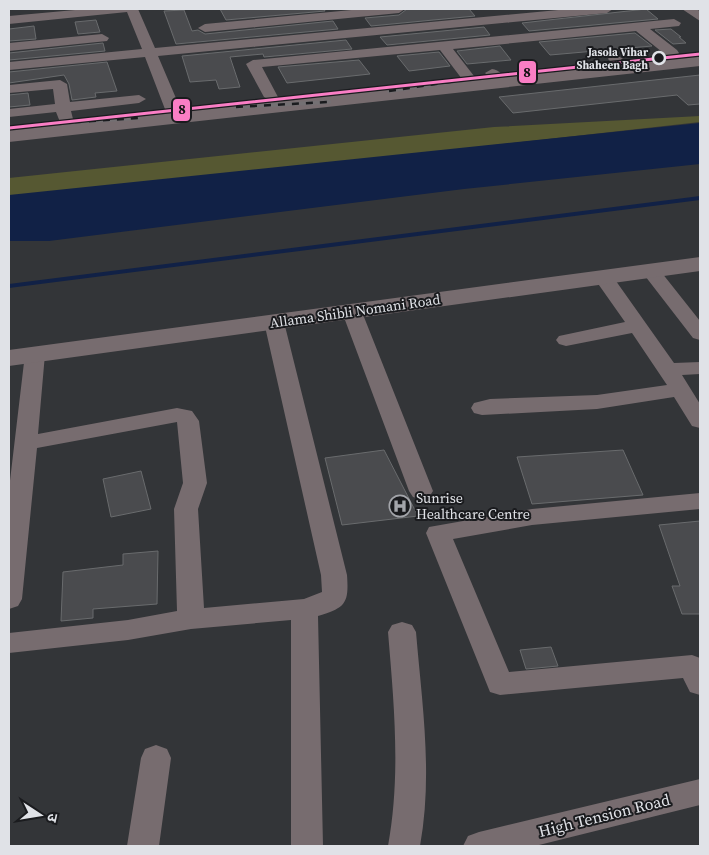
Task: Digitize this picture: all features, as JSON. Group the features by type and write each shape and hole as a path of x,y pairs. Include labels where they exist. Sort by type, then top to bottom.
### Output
{"street":[{"path":"9,20 123,9"},
{"path":"132,9 174,112"},
{"path":"205,28 218,22 399,9"},
{"path":"9,66 607,9"},
{"path":"688,9 700,17"},
{"path":"61,15 65,41"},
{"path":"271,97 253,64 674,23"},
{"path":"638,26 672,53"},
{"path":"9,47 102,38"},
{"path":"443,45 467,76"},
{"path":"620,64 672,53 700,50"},
{"path":"9,113 174,112 620,64 700,61"},
{"path":"9,136 271,97 467,76 497,78"},
{"path":"9,89 60,84 64,113"},
{"path":"9,125 139,99"},
{"name":"Allama Shibli Nomani Road","path":"9,358 700,264"},
{"path":"652,272 700,334"},
{"path":"604,278 668,370 700,421"},
{"path":"352,312 421,491"},
{"path":"9,643 128,630 191,619 304,609 330,601 335,596 336,584 274,322"},
{"path":"566,340 637,326"},
{"path":"10,583 35,354"},
{"path":"668,370 700,368"},
{"path":"482,408 490,406 597,402 679,390"},
{"path":"25,443 109,426 177,415 184,416 188,421 195,483 186,509 191,619"},
{"path":"700,501 532,517 438,533 500,684 692,666 700,684"},
{"path":"304,609 306,846"},
{"path":"402,632 409,734 410,812 404,846"},
{"path":"143,846 156,758"},
{"name":"High Tension Road","path":"479,846 700,792"}],"green space":[{"path":"700,116 700,122 370,159 9,208 9,178 494,127"}],"water":[{"path":"700,123 700,164 464,189 49,241 9,241 9,195"}],"building":[{"path":"220,9 324,9 325,11 226,20"},
{"path":"407,9 469,9 475,16 371,26 365,18 399,15"},
{"path":"646,9 658,19 529,31 522,23"},
{"path":"184,10 192,31 198,30 205,34 333,21 338,29 176,44 164,11"},
{"path":"96,20 100,32 78,34 75,22"},
{"path":"34,26 36,39 9,41 9,29"},
{"path":"484,27 490,35 387,45 380,37"},
{"path":"671,29 686,43 673,44 655,30"},
{"path":"635,33 652,46 550,55 539,42"},
{"path":"346,40 352,49 264,57 263,54 230,57 240,87 219,89 216,80 190,82 182,56"},
{"path":"103,43 105,51 9,60 9,53"},
{"path":"500,46 511,60 467,64 457,51"},
{"path":"439,52 450,66 409,71 397,56"},
{"path":"359,60 370,74 287,83 278,67"},
{"path":"107,62 117,91 95,93 96,97 72,100 69,84 64,75 9,83 9,72"},
{"path":"700,75 700,104 688,105 677,95 513,113 499,97"},
{"path":"28,93 30,105 9,107 9,95"},
{"path":"384,450 418,516 342,525 325,458"},
{"path":"623,450 643,495 532,504 517,457"},
{"path":"141,471 151,509 111,517 103,479"},
{"path":"700,521 700,614 682,614 672,586 680,586 659,525"},
{"path":"158,551 157,604 93,609 93,618 61,621 63,572 123,565 123,554"},
{"path":"551,647 558,666 526,669 520,650"}],"waterway":[{"path":"9,286 700,198"}],"railway":[{"path":"389,91 463,80"},
{"path":"236,107 329,102"},
{"path":"61,123 139,118"}],"transit line":[{"name":"8","path":"9,128 700,54"}],"place":[{"name":"Jasola Vihar Shaheen Bagh","path":"659,58"},
{"name":"Sunrise Healthcare Centre","path":"400,506"}]}
